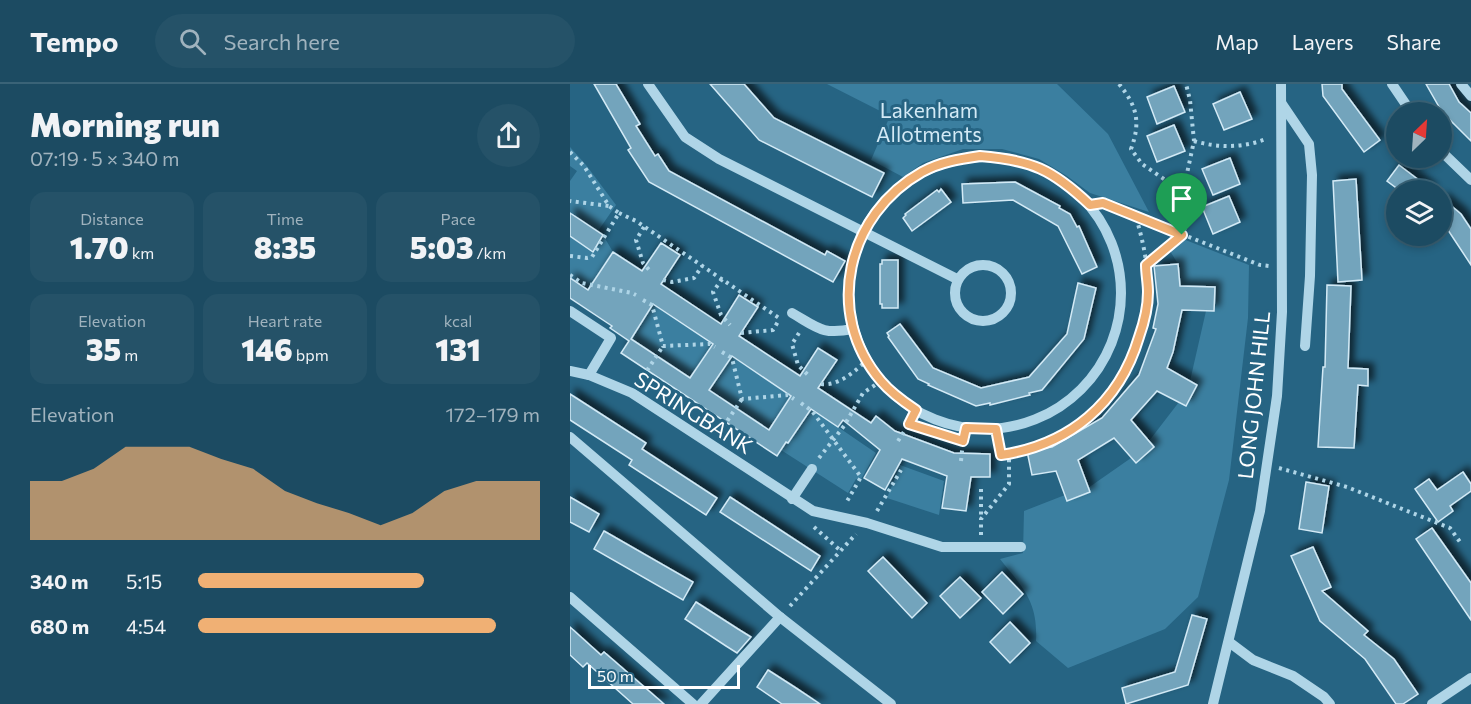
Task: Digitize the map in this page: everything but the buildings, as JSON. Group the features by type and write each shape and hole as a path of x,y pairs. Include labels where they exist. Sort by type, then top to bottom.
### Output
{"street":[{"path":"648,84 685,137 718,159 957,279"},
{"name":"LONG JOHN HILL","path":"1213,704 1260,511 1277,396 1282,312 1281,84"},
{"path":"1392,84 1404,102"},
{"path":"1461,84 1471,96"},
{"path":"1282,104 1309,144 1312,175 1310,276 1305,345"},
{"path":"980,156 1013,159 1043,169 1069,185 1090,205 1106,228 1117,254 1122,285 1120,315 1111,347 1097,372 1077,394 1057,409 1030,422 996,429 966,428 942,422 899,399 881,381 867,360 854,328 849,286 854,255 862,233 882,204 898,188 924,171 949,161 980,156"},
{"path":"1452,162 1471,180"},
{"path":"984,264 1000,270 1009,282 1011,296 1005,311 995,319 981,321 967,317 957,306 954,291 957,279 969,268 984,264"},
{"path":"570,311 611,338 589,375"},
{"path":"789,318 806,321 825,331 834,332 854,328"},
{"name":"SPRINGBANK","path":"570,371 589,375 632,393 813,512 867,523 942,547 1021,547"},
{"path":"570,437 780,617 891,704"},
{"path":"792,499 812,469"},
{"path":"570,597 693,704"},
{"path":"701,704 780,617"},
{"path":"1229,642 1253,660 1293,676 1324,697 1330,704"},
{"path":"1432,704 1471,678"}],"path":[{"path":"1119,84 1136,112 1138,131 1131,149 1142,164 1183,192"},
{"path":"1146,265 1182,235 1188,220 1183,192 1194,141 1186,84"},
{"path":"1194,141 1214,147 1251,144 1262,140"},
{"path":"570,152 584,166 609,206 780,319 789,318"},
{"path":"570,201 609,206"},
{"path":"1090,205 1103,203 1260,265"},
{"path":"570,256 587,258 592,256 619,213"},
{"path":"996,429 1001,455 1045,444 1090,416 1113,393 1126,373 1146,317 1148,292 1146,265 1144,246 1136,217"},
{"path":"644,227 636,240 643,263 651,272"},
{"path":"663,280 672,282 694,278 702,266"},
{"path":"570,275 582,283 632,292 636,295"},
{"path":"722,279 714,292 721,315 729,325"},
{"path":"644,300 652,305 663,346 648,369"},
{"path":"741,333 773,330 780,319"},
{"path":"806,321 792,344 798,365 809,376"},
{"path":"793,327 800,332"},
{"path":"663,346 710,344 715,347"},
{"path":"722,352 732,358 742,399 728,420"},
{"path":"821,384 829,385 851,374 867,360"},
{"path":"822,455 844,426 864,393 881,381"},
{"path":"742,399 788,395 794,399"},
{"path":"801,403 812,411 861,477 847,501"},
{"path":"898,441 916,410"},
{"path":"909,424 963,441"},
{"path":"961,461 966,428"},
{"path":"981,519 1009,484 1009,454"},
{"path":"1288,469 1347,487 1450,528 1460,542"},
{"path":"878,509 901,470"},
{"path":"980,547 981,489"},
{"path":"812,525 840,551"},
{"path":"780,617 846,545"}],"green space":[{"name":"Lakenham Allotments","path":"827,84 1057,84 1108,134 1149,212 1090,193 1039,159 1002,149 963,149 923,163 903,177 871,160 890,116"},
{"path":"570,147 616,205 598,231 570,213 570,181 577,171 570,166"},
{"path":"603,235 613,252 601,270 634,291 621,312 570,278 570,236 592,251"},
{"path":"1183,239 1249,265 1248,318 1229,480 1198,597 1165,629 1068,668 1036,641 1032,605 1022,587 1000,559 1023,553 1024,511 1065,495 1068,501 1090,492 1088,488 1131,458 1136,462 1154,447 1149,441 1179,402 1186,406 1197,385 1190,381 1206,311 1214,311 1214,287 1180,287 1178,264 1170,251"},
{"path":"653,304 712,343 690,378 631,339"},
{"path":"732,356 791,396 769,430 709,390"},
{"path":"810,408 876,453 860,481 856,479 848,493 781,450"},
{"path":"900,465 944,481 939,515 887,498"}],"route":[{"path":"980,156 1013,159 1043,169 1069,185 1090,205 1103,203 1182,235 1146,265 1148,292 1146,317 1135,353 1113,393 1090,416 1065,433 1026,451 1001,455 996,429 966,428 963,441 909,424 916,410 899,399 881,381 856,339 849,286 854,255 862,233 882,204 898,188 924,171 949,161 980,156"}]}
